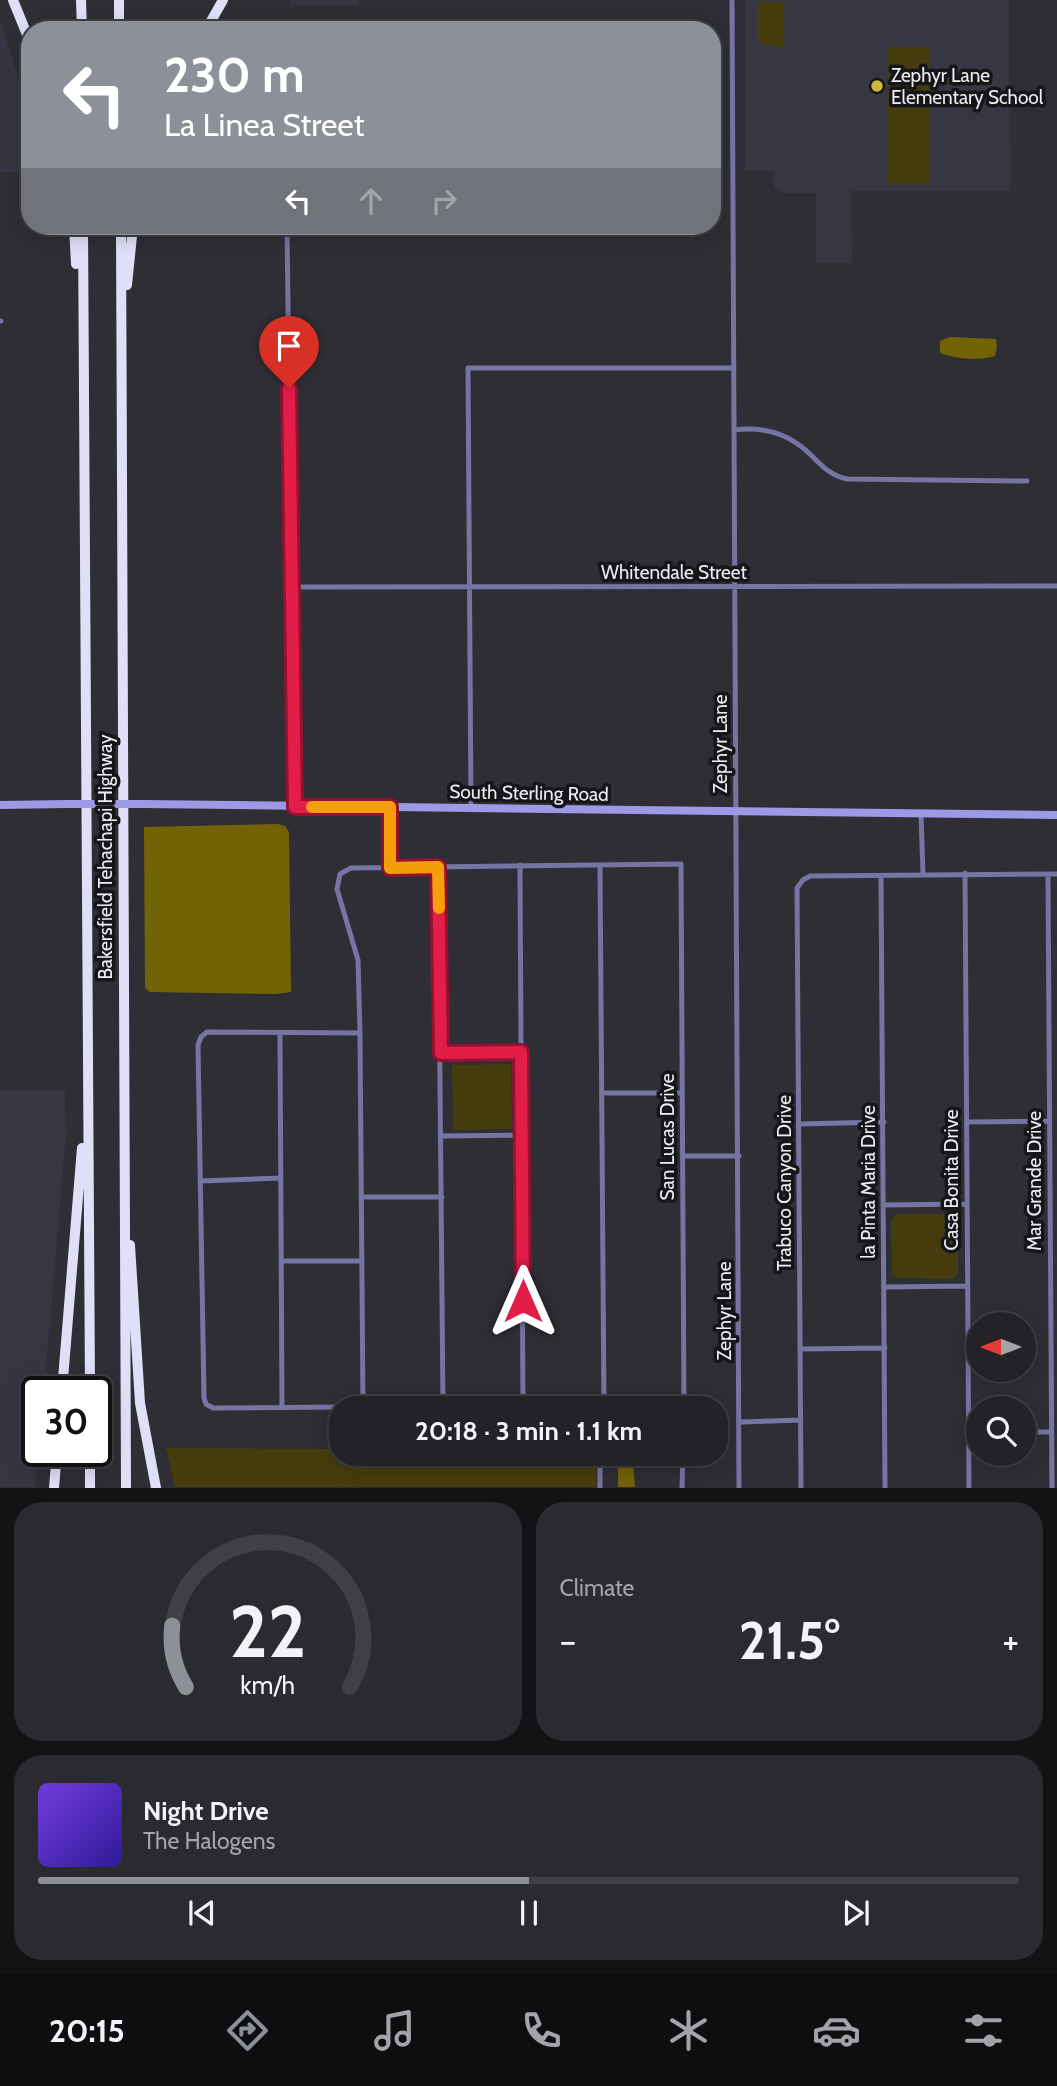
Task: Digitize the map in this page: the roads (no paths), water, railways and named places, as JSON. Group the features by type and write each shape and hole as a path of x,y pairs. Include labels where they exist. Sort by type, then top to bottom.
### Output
{"highway":[{"path":"13,0 22,21"},
{"path":"81,0 82,21"},
{"path":"119,0 119,21"},
{"path":"211,21 223,0"},
{"path":"75,235 84,375"},
{"name":"Bakersfield Tehachapi Highway","path":"83,235 90,1376"},
{"name":"Bakersfield Tehachapi Highway","path":"121,235 126,1488"},
{"path":"122,340 132,235"},
{"path":"63,1376 82,1149 88,1128"},
{"path":"125,1218 132,1252 139,1403 156,1488"},
{"path":"54,1488 56,1467"},
{"path":"90,1467 90,1488"}],"street":[{"name":"Zephyr Lane","path":"733,0 741,1422 739,1488"},
{"path":"287,235 295,807"},
{"path":"471,807 468,368 734,368"},
{"path":"734,430 757,428 780,434 801,446 832,474 847,479 1027,481"},
{"name":"Whitendale Street","path":"291,587 1057,586"},
{"name":"South Sterling Road","path":"0,805 471,807 1057,815"},
{"path":"390,807 390,868"},
{"path":"921,814 923,874"},
{"name":"San Lucas Drive","path":"600,865 681,864 684,1396"},
{"path":"520,865 523,1396"},
{"path":"363,1396 358,960 337,888 340,874 351,867 600,865 604,1396"},
{"path":"438,867 443,1396"},
{"path":"881,877 965,873 1057,874"},
{"name":"Casa Bonita Drive","path":"965,873 968,1396"},
{"name":"Mar Grande Drive","path":"1048,874 1054,1352 1052,1488"},
{"name":"Trabuco Canyon Drive","path":"801,1488 797,888 810,876 881,877"},
{"name":"la Pinta Maria Drive","path":"881,877 885,1488"},
{"path":"329,1407 213,1408 206,1404 198,1045 207,1032 360,1033"},
{"path":"280,1032 282,1408"},
{"path":"441,1053 521,1052"},
{"path":"1049,1059 1057,1059"},
{"path":"602,1093 682,1093"},
{"path":"967,1122 1050,1121"},
{"path":"799,1124 884,1122"},
{"path":"441,1136 522,1135"},
{"path":"683,1156 739,1156"},
{"path":"200,1181 281,1178"},
{"path":"361,1197 442,1197"},
{"path":"884,1205 967,1204"},
{"path":"282,1261 362,1261"},
{"path":"885,1287 968,1286"},
{"path":"800,1349 885,1348"},
{"path":"741,1422 801,1420"},
{"path":"1036,1432 1051,1432"},
{"path":"600,1466 600,1488"},
{"path":"682,1488 683,1466"},
{"name":"Casa Bonita Drive","path":"969,1466 969,1488"}],"place":[{"name":"Zephyr Lane Elementary School","path":"877,86"}]}
